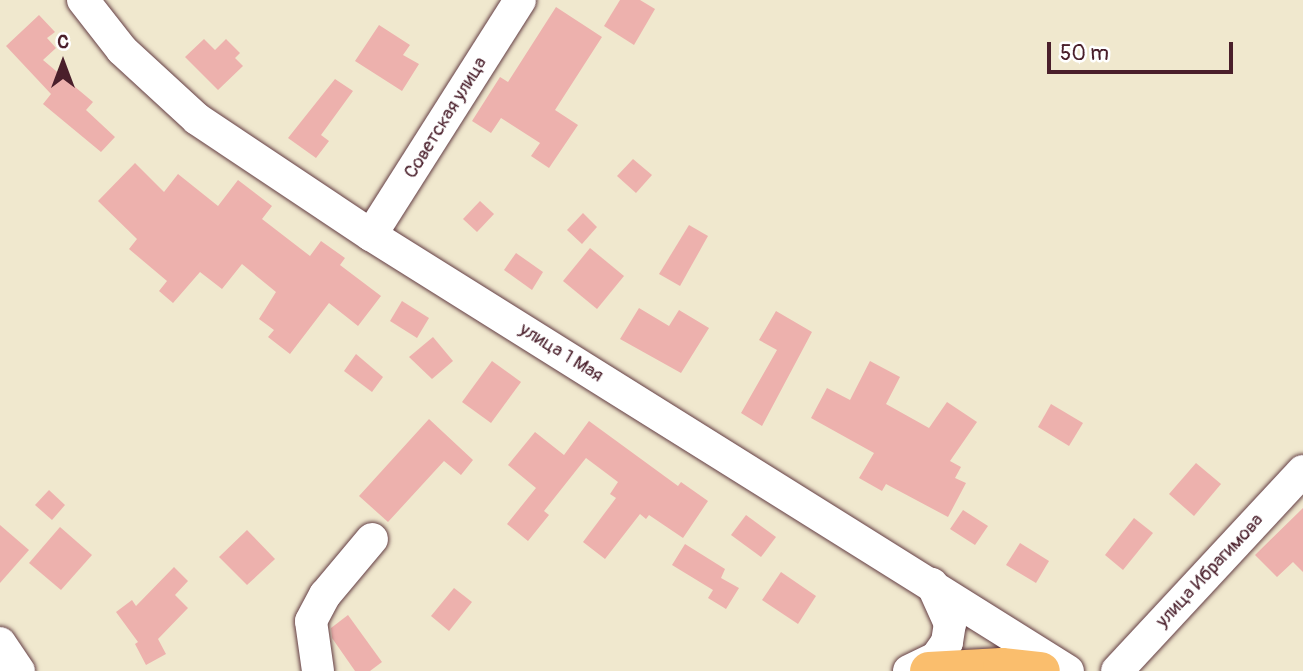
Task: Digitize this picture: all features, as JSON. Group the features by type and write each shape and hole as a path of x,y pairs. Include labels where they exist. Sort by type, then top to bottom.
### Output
{"main road":[{"path":"929,671 1002,667 1041,671"}],"street":[{"name":"улица 1 Мая","path":"83,0 122,50 197,119 371,235 1068,671"},
{"name":"Советская улица","path":"371,235 520,0"},
{"name":"улица Ибрагимова","path":"1116,671 1303,471"},
{"path":"318,671 311,621 325,595 372,539"},
{"path":"909,671 936,659 947,642 950,624 932,584"},
{"path":"0,643 19,671"}],"building":[{"path":"620,0 640,0 655,9 634,45 604,26"},
{"path":"556,7 602,37 555,110 578,125 549,168 531,156 540,143 501,118 491,133 472,121 500,77 508,82"},
{"path":"39,15 55,32 47,38 56,48 43,60 93,102 86,110 115,137 101,152 43,104 51,94 6,46"},
{"path":"379,25 410,45 403,55 419,64 402,91 355,61"},
{"path":"204,39 215,50 226,39 240,53 235,58 243,66 218,90 185,57"},
{"path":"335,79 353,91 321,135 329,141 316,158 288,138"},
{"path":"633,159 652,175 636,193 617,176"},
{"path":"135,163 164,192 178,174 218,206 238,180 272,206 262,219 310,256 321,241 345,258 340,265 381,296 358,326 329,303 290,354 268,337 274,330 259,319 276,292 242,264 222,289 200,272 173,303 159,291 167,281 129,249 137,239 98,201"},
{"path":"480,201 494,214 477,232 463,219"},
{"path":"583,213 597,227 582,244 567,230"},
{"path":"689,225 708,236 680,286 659,274"},
{"path":"590,248 624,276 597,309 563,281"},
{"path":"516,253 543,272 532,290 504,270"},
{"path":"402,301 429,318 417,338 390,321"},
{"path":"639,308 669,326 679,310 709,328 681,373 620,339"},
{"path":"776,311 812,332 762,426 741,413 777,350 759,340"},
{"path":"433,337 453,361 432,379 409,357"},
{"path":"356,354 383,377 372,392 344,371"},
{"path":"492,361 521,382 491,423 462,402"},
{"path":"870,361 900,377 886,404 929,428 947,402 977,422 950,461 961,467 955,478 966,483 948,517 886,484 882,491 859,478 874,453 811,418 827,388 850,400"},
{"path":"1051,404 1083,423 1069,446 1038,427"},
{"path":"429,419 473,460 461,475 444,461 388,522 359,496"},
{"path":"589,421 678,486 681,482 708,501 683,538 649,515 646,519 640,514 605,559 583,542 616,498 610,494 618,482 586,458 544,511 549,515 528,541 507,524 536,488 508,465 535,432 564,455"},
{"path":"1196,463 1221,484 1194,516 1169,494"},
{"path":"49,490 65,505 52,520 35,505"},
{"path":"1303,508 1303,572 1293,562 1277,577 1255,555"},
{"path":"963,510 988,526 975,545 950,529"},
{"path":"746,515 776,537 761,557 731,535"},
{"path":"1134,518 1153,533 1123,570 1105,555"},
{"path":"0,525 29,550 0,583"},
{"path":"60,527 92,555 61,590 29,563"},
{"path":"247,530 275,559 247,585 219,557"},
{"path":"1020,543 1049,561 1036,583 1006,565"},
{"path":"685,544 725,569 721,578 739,588 726,609 708,598 713,590 672,565"},
{"path":"174,567 188,581 175,595 188,608 158,639 166,654 146,665 135,644 138,642 116,612 132,600 136,606"},
{"path":"781,572 816,596 798,624 762,600"},
{"path":"454,588 472,602 449,631 431,616"},
{"path":"348,615 382,662 370,671 355,671 332,638 331,628"}]}
